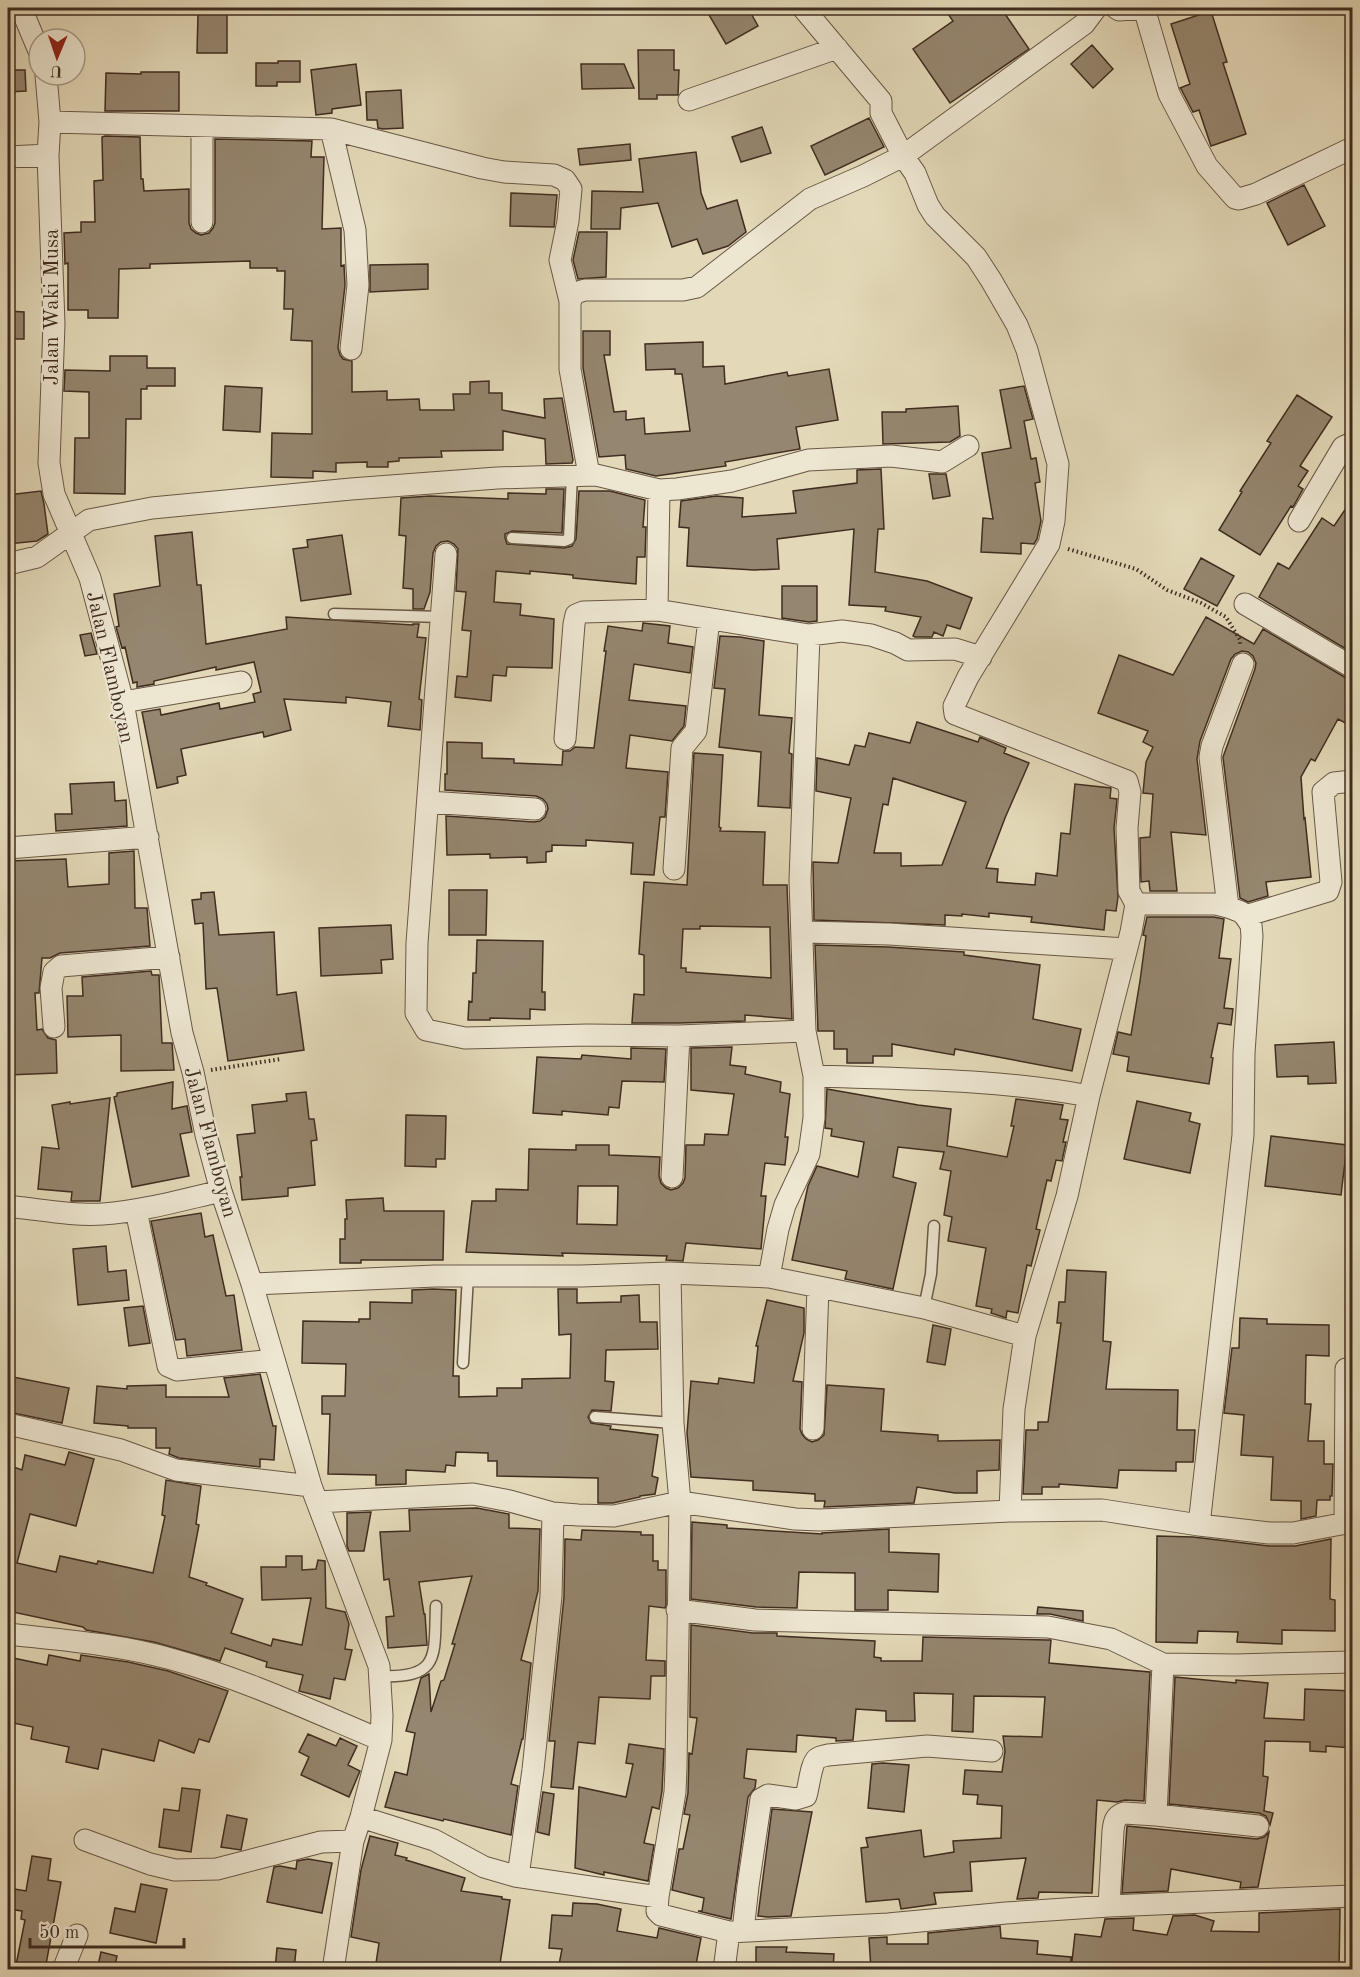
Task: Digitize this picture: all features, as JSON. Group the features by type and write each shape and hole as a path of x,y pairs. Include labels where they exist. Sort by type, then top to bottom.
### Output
{"street":[{"path":"21,8 29,27"},
{"path":"803,8 881,101 881,113 903,156 915,173 928,205 935,216 976,258 991,279 1017,325 1027,350 1058,464 1054,521 1049,544 968,677 954,706 955,714 1127,781 1130,792 1127,828 1129,891 1136,904 1067,1196 1025,1336 1014,1410 1010,1511"},
{"path":"570,301 575,293 585,290 683,290 697,287 810,200 903,156 1084,24 1096,8"},
{"path":"1116,8 1119,10 1146,8 1174,103 1207,166 1234,198 1239,199 1256,194 1353,148"},
{"path":"688,100 837,48"},
{"name":"Jalan Waki Musa","path":"47,87 50,122 48,155 54,324 49,463 54,494 71,535"},
{"path":"50,122 331,129 482,168 504,172 554,175 565,180 570,189 568,221 560,260 570,301 570,369 580,475"},
{"path":"202,126 202,222"},
{"path":"331,129 355,230 358,285 351,349"},
{"path":"8,157 48,155"},
{"path":"1299,521 1343,447 1353,443"},
{"path":"8,564 37,557 89,520 152,508 424,483 580,475 608,478 659,490 732,481 808,460 891,456 942,462 968,446"},
{"path":"657,610 659,490"},
{"name":"Jalan Flamboyan","path":"71,535 90,578 123,702 182,1033 221,1191 252,1284 314,1494 379,1666 381,1740 353,1841 333,1970"},
{"path":"446,554 417,943 416,1013 426,1030 465,1038 587,1035 679,1036 805,1031"},
{"path":"1245,604 1353,667"},
{"path":"565,739 574,624 576,615 583,612 657,610 809,635 842,631 871,635 908,650 955,649 981,657"},
{"path":"674,869 682,748 696,731 709,619"},
{"path":"769,1277 778,1228 785,1205 809,1154 814,1118 814,1076 805,1031 800,880 809,635"},
{"path":"1237,912 1210,757 1243,664"},
{"path":"123,702 241,682"},
{"path":"1237,912 1328,891 1331,882 1322,796 1328,786 1352,780"},
{"path":"428,802 535,809"},
{"path":"8,848 147,837"},
{"path":"1136,904 1216,904 1237,912 1251,925 1252,945 1244,1053 1243,1135 1200,1526"},
{"path":"803,932 889,933 1126,949"},
{"path":"54,1026 51,988 54,972 61,966 169,957"},
{"path":"672,1177 679,1036"},
{"path":"814,1076 959,1080 1047,1088 1089,1096"},
{"path":"15,1207 101,1215 221,1191"},
{"path":"135,1210 168,1366 177,1370 274,1360"},
{"path":"252,1284 468,1276 670,1273 769,1277 924,1308 1025,1336"},
{"path":"670,1273 673,1423 680,1502 675,1792 658,1897 657,1911 661,1915 736,1932 888,1924 1109,1906 1353,1896"},
{"path":"813,1429 818,1287"},
{"path":"8,1424 121,1450 176,1470 314,1494 473,1494 553,1513 614,1516 680,1502 795,1519 820,1520 1010,1511 1102,1510 1200,1526 1269,1533 1293,1533 1349,1523 1347,1369"},
{"path":"518,1876 533,1770 551,1596 553,1513"},
{"path":"678,1610 755,1620 1048,1627 1111,1639 1163,1664 1353,1662"},
{"path":"8,1634 83,1642 169,1658 246,1683 381,1740"},
{"path":"1156,1815 1163,1664"},
{"path":"724,1970 748,1886 761,1799 764,1796 796,1799 806,1796 810,1786 813,1762 828,1755 927,1746 992,1751"},
{"path":"1109,1906 1113,1831 1115,1820 1119,1815 1124,1813 1156,1815 1258,1827"},
{"path":"361,1817 434,1840 484,1867 518,1876 658,1897"},
{"path":"85,1840 150,1864 175,1869 217,1869 321,1842 353,1841"},
{"path":"63,1970 77,1935"}],"lane":[{"path":"512,538 564,541 568,539 580,475"},
{"path":"334,614 442,617"},
{"path":"924,1308 931,1274 934,1226"},
{"path":"463,1363 468,1276"},
{"path":"595,1417 673,1423"},
{"path":"380,1676 404,1676 423,1670 434,1656 436,1606"}],"path":[{"path":"1049,544 1136,569 1167,590 1201,603 1226,617 1240,640 1243,664"},
{"path":"193,1072 281,1059"}],"building":[{"path":"705,8 748,8 758,26 726,44"},
{"path":"944,8 1001,8 1029,49 950,103 913,49 953,21"},
{"path":"1211,11 1227,62 1223,63 1246,134 1211,146 1199,110 1193,112 1180,88 1190,84 1171,24"},
{"path":"227,13 227,53 197,53 198,14"},
{"path":"1092,45 1113,69 1093,88 1071,64"},
{"path":"638,50 674,50 674,70 679,70 678,95 657,95 657,99 639,99"},
{"path":"278,61 300,61 300,82 277,82 277,86 256,86 256,63 278,63"},
{"path":"356,64 361,105 332,109 332,113 316,115 311,70"},
{"path":"581,64 624,64 634,88 582,89"},
{"path":"8,70 25,70 26,91 8,92"},
{"path":"141,72 179,72 179,111 105,111 106,73 141,74"},
{"path":"401,90 403,128 378,128 377,120 367,120 366,92"},
{"path":"869,118 884,147 825,175 811,146"},
{"path":"762,127 771,153 741,162 732,137"},
{"path":"102,137 140,137 141,179 143,179 144,191 189,189 189,223 191,229 201,235 209,233 215,223 215,139 312,141 311,157 324,157 322,229 341,228 341,266 344,265 345,285 338,348 343,359 352,361 352,392 387,391 387,400 419,399 420,410 454,410 453,394 470,394 470,382 489,381 489,393 502,393 502,410 545,418 544,399 562,398 572,463 546,464 545,439 503,431 503,450 441,451 442,457 399,458 399,461 388,462 388,467 367,467 367,462 336,463 336,472 313,471 313,478 271,477 272,433 312,434 312,341 291,340 293,309 284,309 285,271 277,271 277,268 250,268 250,261 150,264 150,268 119,269 118,318 88,318 88,310 68,310 68,263 65,264 64,233 81,232 81,222 95,222 94,181 103,180"},
{"path":"630,144 631,160 580,165 578,149"},
{"path":"696,152 701,193 707,209 737,200 746,232 728,246 703,254 697,239 672,247 658,203 621,208 620,229 591,229 592,191 643,192 639,159"},
{"path":"1304,185 1325,226 1288,245 1267,203"},
{"path":"511,193 557,195 554,227 510,226"},
{"path":"579,232 607,232 606,277 578,279 573,260"},
{"path":"428,264 428,289 370,292 370,265"},
{"path":"8,311 24,312 24,339 8,339"},
{"path":"583,331 610,331 610,355 604,355 614,412 626,411 626,420 644,418 645,434 690,431 682,374 675,374 675,369 646,370 645,344 703,342 703,367 724,366 725,384 787,372 788,376 829,369 838,420 796,427 800,449 725,462 726,466 656,476 626,469 625,455 599,457 583,368"},
{"path":"110,356 147,356 147,368 175,368 175,386 147,386 147,389 141,389 141,419 126,419 125,494 74,493 75,438 89,438 89,392 64,391 65,370 110,371"},
{"path":"225,386 262,388 260,432 223,430"},
{"path":"1024,386 1033,419 1024,421 1031,459 1036,458 1040,482 1035,483 1041,521 1037,539 1034,544 1021,543 1021,554 981,552 983,518 993,519 982,453 1011,448 1000,390"},
{"path":"1297,395 1332,417 1300,466 1308,471 1298,486 1303,489 1260,555 1219,530 1242,492 1240,491 1271,443 1267,441"},
{"path":"958,406 960,436 950,442 883,444 882,412 906,412 906,409"},
{"path":"881,469 884,529 878,529 875,572 927,581 972,598 960,629 947,625 943,636 934,632 932,637 915,637 913,636 921,617 885,611 886,607 849,605 854,529 777,539 779,569 754,570 687,566 689,528 679,527 681,501 716,496 743,498 742,517 796,513 793,491 857,483 857,470"},
{"path":"929,474 946,474 950,496 933,499"},
{"path":"546,489 564,489 562,533 512,531 505,534 507,544 564,548 572,546 576,539 579,491 610,491 645,500 643,527 646,527 645,557 637,557 636,584 530,571 530,574 496,571 494,602 521,604 520,615 554,619 552,668 507,667 506,676 493,675 491,701 455,697 457,676 467,677 471,631 462,630 466,592 456,591 458,549 448,541 436,546 433,553 430,592 424,609 413,609 413,589 403,588 406,536 399,535 401,498 430,496 508,499 508,493 546,494"},
{"path":"41,491 48,534 37,541 8,544 8,495"},
{"path":"1353,498 1353,649 1351,652 1259,597 1278,563 1289,569 1322,518 1334,526"},
{"path":"192,532 197,585 201,585 206,644 287,629 286,617 419,624 417,637 426,638 419,699 422,700 420,730 388,726 391,702 346,697 346,703 284,699 291,730 264,737 263,732 181,749 186,775 177,777 178,783 157,788 142,712 160,709 161,715 219,703 220,709 255,702 253,694 261,692 254,662 216,670 216,667 137,687 137,682 133,683 125,647 122,648 116,627 119,626 114,594 160,586 155,536"},
{"path":"342,535 351,594 301,601 293,549 308,547 307,540"},
{"path":"1201,558 1234,576 1217,606 1184,589"},
{"path":"782,586 817,586 817,621 782,618"},
{"path":"1206,617 1254,644 1263,629 1353,680 1353,727 1338,719 1315,761 1311,759 1301,777 1311,877 1266,882 1268,896 1248,902 1240,898 1223,757 1255,669 1256,663 1253,656 1242,651 1231,659 1200,741 1197,759 1206,835 1171,832 1177,891 1150,891 1149,881 1141,882 1140,838 1150,837 1153,794 1143,793 1146,762 1153,747 1143,742 1148,731 1098,713 1119,655 1173,675"},
{"path":"643,623 670,626 668,643 693,647 690,673 634,664 629,700 686,706 684,726 672,741 630,735 626,768 668,772 665,817 660,817 654,875 631,874 633,843 586,840 586,846 552,845 552,851 546,852 546,862 527,863 527,857 490,858 490,854 447,855 446,816 534,822 545,817 548,809 543,799 536,796 445,790 447,742 482,743 482,758 514,759 514,763 562,765 563,751 570,751 575,747 594,748 608,626 642,631"},
{"path":"91,633 97,654 85,656 80,635"},
{"path":"720,636 764,641 759,715 792,718 789,753 792,754 790,808 758,806 761,752 719,747 725,689 714,688"},
{"path":"917,722 978,742 980,737 1006,748 1004,753 1029,763 986,868 998,869 997,882 1035,885 1036,873 1057,876 1061,833 1070,834 1075,784 1111,788 1110,798 1117,799 1114,828 1118,897 1116,911 1106,910 1104,930 1031,922 1032,917 989,913 989,917 945,915 945,925 814,920 813,862 838,863 851,798 816,791 817,758 849,765 855,745 865,747 869,733 910,743","holes":["893,778 966,802 942,865 901,866 901,853 874,853 883,804 888,805"]},
{"path":"694,753 723,755 720,831 765,832 763,885 787,885 792,1019 745,1015 745,1021 632,1023 634,994 644,995 644,955 639,954 644,882 687,885","holes":["700,926 770,927 771,978 686,972 686,968 681,968 683,929 700,929"]},
{"path":"114,782 115,801 126,800 127,826 56,831 55,814 72,814 70,784"},
{"path":"134,851 135,908 147,908 150,946 60,953 50,958 42,958 39,993 35,993 37,1030 42,1029 48,1038 56,1040 57,1073 8,1075 8,861 66,859 68,887 109,884 109,853"},
{"path":"449,890 487,890 486,935 449,935"},
{"path":"214,892 219,935 274,932 277,995 296,992 304,1050 228,1061 217,988 206,989 203,923 195,924 192,900 201,899 201,893"},
{"path":"1147,917 1224,919 1219,958 1231,959 1224,1008 1233,1009 1231,1025 1218,1023 1211,1057 1213,1058 1209,1084 1127,1071 1129,1057 1113,1054 1118,1032 1131,1035"},
{"path":"391,925 393,959 381,960 382,973 321,976 319,928"},
{"path":"477,940 543,941 542,992 545,992 545,1010 530,1009 530,1019 468,1020 469,1001 472,1002 473,973 476,973"},
{"path":"815,945 964,952 964,955 1040,965 1033,1019 1081,1029 1072,1071 955,1049 954,1055 892,1044 892,1056 873,1056 873,1063 847,1063 847,1049 834,1049 834,1031 818,1031"},
{"path":"151,971 152,975 159,975 162,1043 172,1043 174,1070 121,1071 121,1035 68,1037 67,996 83,996 82,977"},
{"path":"1334,1042 1336,1083 1308,1084 1308,1076 1277,1077 1275,1045"},
{"path":"732,1047 730,1065 746,1067 745,1074 781,1082 780,1092 790,1094 785,1137 788,1137 785,1165 765,1163 761,1196 766,1196 761,1249 686,1243 683,1261 666,1260 667,1256 562,1253 563,1256 466,1252 472,1201 496,1201 496,1189 528,1190 529,1149 576,1150 576,1145 609,1145 609,1155 660,1157 661,1183 671,1190 678,1188 685,1178 686,1145 704,1145 705,1134 728,1135 734,1094 691,1090 691,1048","holes":["578,1186 618,1186 617,1225 577,1224"]},
{"path":"631,1048 666,1049 664,1082 622,1081 619,1108 609,1107 608,1115 562,1111 562,1115 533,1113 537,1057 581,1059 582,1055 631,1059"},
{"path":"173,1082 172,1109 187,1106 192,1132 180,1134 189,1176 132,1187 114,1097 117,1093"},
{"path":"827,1089 951,1109 947,1146 1007,1157 1014,1126 1011,1126 1016,1099 1063,1105 1060,1119 1068,1120 1062,1161 1056,1160 1051,1181 1047,1180 1036,1229 1040,1230 1031,1266 1027,1265 1018,1313 1007,1311 1006,1318 991,1313 992,1309 976,1306 986,1248 948,1241 952,1217 944,1215 951,1171 940,1169 944,1152 898,1147 893,1177 916,1183 893,1289 845,1279 847,1271 792,1260 808,1186 817,1166 858,1177 864,1142 831,1136 832,1129 825,1128"},
{"path":"306,1092 309,1119 314,1119 317,1140 311,1141 315,1185 288,1188 288,1196 242,1200 237,1135 255,1133 252,1105 287,1101 286,1094"},
{"path":"110,1098 100,1201 71,1201 72,1192 38,1189 42,1147 59,1149 52,1105"},
{"path":"1137,1101 1191,1113 1189,1121 1200,1124 1190,1173 1124,1159"},
{"path":"406,1115 446,1116 445,1159 436,1159 436,1167 405,1166"},
{"path":"1271,1136 1347,1145 1341,1195 1265,1186"},
{"path":"383,1198 384,1211 444,1211 443,1260 361,1260 361,1263 340,1263 340,1239 345,1239 345,1219 347,1219 346,1200"},
{"path":"201,1213 205,1237 213,1235 226,1296 234,1295 242,1350 187,1356 185,1339 176,1340 151,1221"},
{"path":"106,1246 108,1272 126,1270 129,1300 78,1305 73,1249"},
{"path":"1067,1270 1106,1272 1103,1341 1111,1342 1106,1389 1178,1390 1177,1430 1195,1430 1193,1462 1176,1462 1176,1471 1119,1470 1117,1488 1059,1484 1059,1487 1042,1487 1042,1494 1023,1494 1026,1430 1038,1430 1038,1422 1048,1422 1061,1323 1057,1323 1059,1302 1065,1302"},
{"path":"558,1289 577,1289 577,1303 621,1302 621,1296 639,1295 640,1322 657,1322 658,1349 606,1350 605,1381 614,1382 611,1411 592,1410 588,1417 591,1423 611,1426 610,1429 658,1435 652,1476 658,1478 655,1494 613,1503 598,1503 598,1478 497,1476 497,1461 488,1461 488,1453 456,1452 455,1466 446,1465 445,1472 406,1470 406,1484 376,1485 376,1475 328,1474 330,1414 322,1414 322,1396 345,1396 346,1364 302,1363 303,1321 359,1322 359,1319 370,1319 370,1302 412,1303 412,1290 456,1290 453,1376 459,1376 459,1397 497,1396 497,1388 522,1388 522,1379 570,1378 571,1334 559,1335"},
{"path":"767,1300 804,1308 804,1333 793,1381 802,1382 800,1429 806,1439 812,1442 824,1435 827,1385 884,1389 881,1431 938,1435 938,1441 1000,1440 999,1470 977,1471 977,1493 955,1493 917,1487 914,1503 824,1507 825,1501 815,1501 815,1494 753,1490 753,1481 691,1477 687,1433 691,1381 718,1384 719,1378 754,1383 758,1346 756,1346"},
{"path":"143,1306 150,1343 129,1346 124,1308"},
{"path":"1240,1318 1267,1319 1267,1324 1329,1325 1329,1356 1306,1355 1305,1404 1311,1404 1308,1441 1324,1441 1324,1464 1333,1464 1332,1496 1330,1500 1317,1500 1316,1516 1301,1519 1301,1501 1271,1500 1273,1457 1241,1455 1244,1415 1224,1413 1232,1348 1239,1348"},
{"path":"933,1325 951,1329 945,1365 927,1362"},
{"path":"260,1374 273,1426 276,1426 274,1460 260,1459 260,1467 179,1458 169,1454 170,1448 156,1448 156,1428 128,1428 128,1426 94,1423 97,1386 127,1389 127,1386 166,1385 166,1397 229,1397 224,1378"},
{"path":"8,1376 69,1388 62,1423 8,1412"},
{"path":"69,1452 94,1459 76,1526 30,1514 17,1563 56,1572 60,1556 97,1564 98,1561 153,1573 165,1516 162,1515 166,1480 201,1486 196,1524 199,1525 189,1577 243,1599 231,1633 271,1646 273,1639 302,1645 311,1598 262,1600 261,1567 286,1567 286,1556 302,1556 302,1570 316,1569 318,1560 325,1561 326,1608 345,1612 349,1624 345,1649 352,1650 345,1680 334,1678 330,1699 299,1691 303,1675 266,1667 267,1662 225,1648 220,1661 154,1642 86,1630 83,1627 8,1611 8,1465 22,1470 25,1455 65,1465"},
{"path":"477,1508 509,1514 509,1528 540,1529 538,1591 521,1660 531,1663 523,1739 511,1784 518,1786 511,1835 385,1807 395,1772 407,1775 415,1733 406,1731 421,1678 429,1674 431,1712 455,1644 452,1644 472,1576 419,1582 425,1614 427,1645 388,1648 386,1617 394,1616 389,1579 384,1580 380,1532 410,1531 409,1510"},
{"path":"371,1512 364,1551 349,1551 347,1513"},
{"path":"692,1522 727,1525 727,1528 822,1534 889,1529 889,1552 939,1554 938,1592 888,1590 888,1610 855,1610 855,1573 799,1572 797,1608 756,1607 691,1599"},
{"path":"582,1530 641,1532 641,1535 653,1535 653,1561 658,1561 658,1570 666,1570 666,1605 665,1608 649,1606 646,1660 665,1661 665,1676 651,1676 650,1699 599,1697 595,1744 578,1742 573,1789 551,1787 555,1741 549,1741 564,1597 565,1539 581,1540"},
{"path":"1157,1536 1193,1537 1269,1546 1295,1546 1331,1539 1330,1599 1335,1600 1335,1631 1282,1630 1282,1644 1237,1642 1238,1632 1198,1631 1197,1643 1156,1642"},
{"path":"1038,1607 1083,1611 1083,1621 1050,1614 1037,1614"},
{"path":"691,1625 753,1633 777,1633 777,1636 875,1641 874,1657 881,1658 881,1661 922,1661 923,1637 1051,1640 1049,1663 1150,1672 1144,1801 1097,1800 1092,1893 1039,1892 1038,1898 1017,1899 1026,1858 970,1862 972,1891 934,1893 936,1904 901,1909 899,1899 866,1902 861,1848 868,1847 866,1838 921,1830 924,1857 954,1852 953,1841 1001,1838 1002,1806 977,1804 978,1795 963,1794 965,1770 1002,1772 1005,1751 1003,1736 1042,1737 1045,1697 974,1696 973,1732 952,1731 953,1694 914,1693 915,1721 886,1721 886,1711 856,1709 853,1740 836,1741 836,1738 797,1735 796,1752 747,1749 744,1778 756,1780 755,1788 748,1797 731,1919 698,1911 702,1911 704,1898 672,1890 679,1849 683,1849 690,1815 684,1814 688,1793 689,1753 692,1754 697,1718 690,1717"},
{"path":"49,1655 80,1661 81,1655 128,1662 168,1671 228,1691 209,1742 199,1739 194,1753 159,1740 154,1761 102,1749 98,1769 66,1762 69,1747 31,1739 33,1727 8,1722 8,1657 47,1665"},
{"path":"1175,1677 1236,1683 1236,1680 1268,1683 1264,1718 1304,1720 1305,1689 1353,1691 1353,1748 1326,1746 1326,1752 1310,1751 1310,1742 1265,1741 1263,1776 1268,1777 1264,1811 1273,1813 1270,1825 1266,1816 1259,1813 1169,1804"},
{"path":"308,1734 336,1746 340,1738 357,1746 348,1765 360,1771 349,1797 301,1775 309,1757 299,1752"},
{"path":"629,1744 664,1749 659,1809 652,1807 644,1843 654,1845 648,1881 604,1872 604,1875 575,1868 579,1787 626,1797 633,1764 626,1763"},
{"path":"872,1764 909,1765 904,1812 868,1808"},
{"path":"182,1788 200,1790 191,1852 159,1847 164,1809 179,1811"},
{"path":"543,1792 554,1794 549,1835 537,1832"},
{"path":"772,1809 812,1812 791,1916 758,1916"},
{"path":"227,1815 247,1819 241,1850 221,1847"},
{"path":"1127,1826 1257,1839 1269,1832 1258,1887 1240,1888 1241,1882 1171,1869 1168,1891 1122,1893"},
{"path":"370,1836 398,1843 395,1855 407,1858 406,1860 465,1878 461,1891 510,1900 499,1970 375,1970 379,1943 351,1937 361,1870"},
{"path":"32,1856 51,1859 48,1880 61,1882 45,1970 15,1970 25,1920 21,1919 22,1911 8,1909 8,1888 26,1891"},
{"path":"308,1859 332,1863 322,1913 267,1902 274,1867 296,1869 297,1861"},
{"path":"141,1884 167,1889 156,1943 110,1933 115,1908 135,1912"},
{"path":"573,1903 597,1904 621,1909 617,1931 657,1938 659,1928 701,1938 695,1970 558,1970 562,1949 549,1948 552,1915 572,1916"},
{"path":"1340,1909 1339,1970 1071,1970 1075,1934 1101,1937 1105,1919 1134,1918 1133,1930 1167,1935 1173,1916 1195,1915 1214,1921 1211,1931 1259,1932 1259,1913"},
{"path":"1000,1926 1001,1938 1038,1941 1037,1954 1071,1957 1071,1970 871,1970 869,1938 887,1937 887,1944 928,1944 928,1933"},
{"path":"756,1947 787,1947 786,1952 834,1954 833,1970 756,1970"},
{"path":"277,1948 296,1950 294,1970 275,1970"},
{"path":"101,1952 117,1956 114,1970 97,1970"}]}
